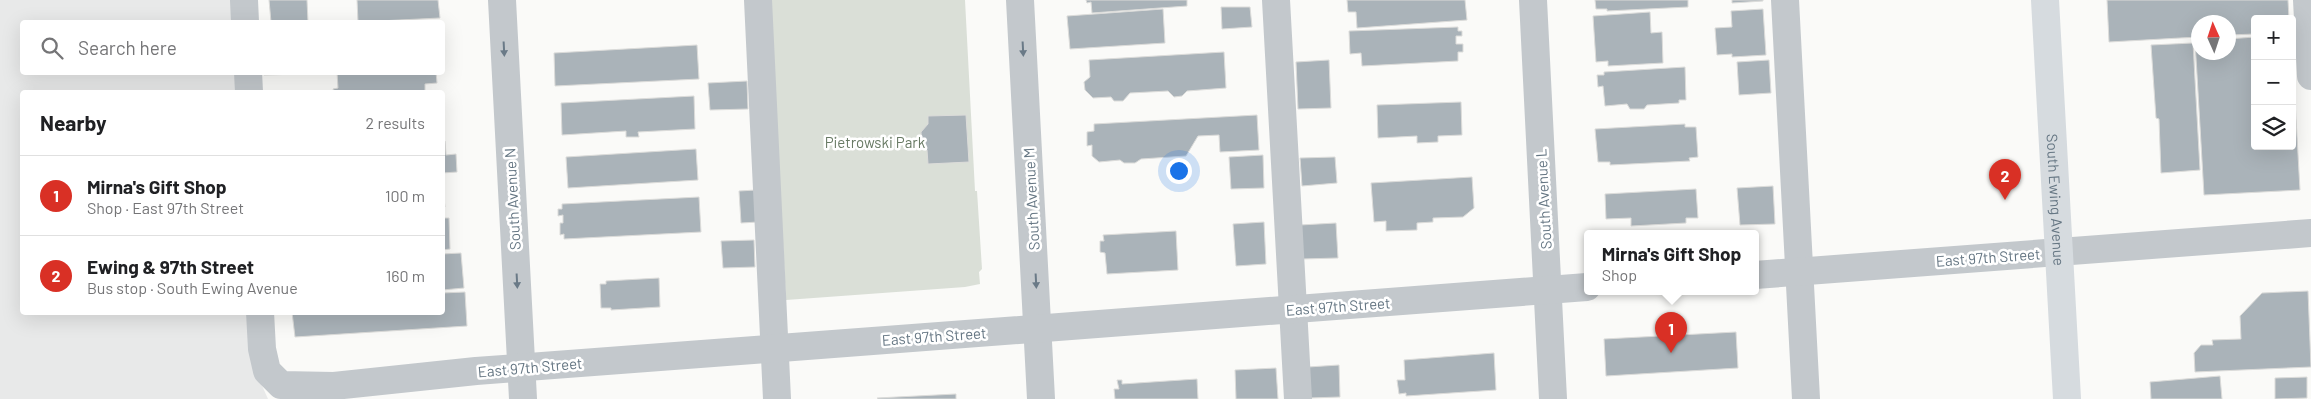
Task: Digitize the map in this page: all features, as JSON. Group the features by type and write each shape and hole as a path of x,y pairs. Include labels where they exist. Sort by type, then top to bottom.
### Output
{"main road":[{"name":"South Ewing Avenue","path":"2045,0 2067,399"}],"street":[{"path":"244,0 245,20"},
{"name":"South Avenue N","path":"502,0 523,399"},
{"path":"758,0 778,399"},
{"name":"South Avenue M","path":"1020,0 1041,399"},
{"path":"1276,0 1298,399"},
{"name":"South Avenue L","path":"1533,0 1553,399"},
{"path":"1785,0 1806,399"},
{"path":"2307,0 2311,76"},
{"path":"248,75 249,90"},
{"name":"East 97th Street","path":"1759,275 2311,234"},
{"name":"East 97th Street","path":"260,315 262,349 266,371 281,385 334,386 521,367 1584,287"}],"shaded area":[{"path":"0,0 231,0 232,20 20,20 20,75 235,75 236,90 20,90 20,315 248,315 252,363 268,399 0,399"}],"green space":[{"name":"Pietrowski Park","path":"770,0 965,0 975,191 977,191 982,269 979,272 980,284 965,287 786,300"}],"building":[{"path":"269,0 307,0 308,20 271,20"},
{"path":"357,0 438,0 440,18 358,20"},
{"path":"1086,0 1187,0 1187,6 1092,13 1091,2 1087,3"},
{"path":"1347,0 1465,0 1467,20 1357,28 1356,12 1348,12"},
{"path":"1595,0 1688,0 1688,7 1607,11 1607,9 1596,9"},
{"path":"1732,0 1763,0 1763,1 1732,3"},
{"path":"2107,0 2288,0 2289,15 2251,15 2251,34 2236,35 2236,15 2191,15 2191,37 2109,42"},
{"path":"1221,7 1250,7 1252,27 1222,29"},
{"path":"1163,9 1165,43 1070,49 1067,16"},
{"path":"1763,9 1766,55 1732,57 1732,54 1717,55 1715,28 1732,27 1731,11"},
{"path":"1650,12 1651,33 1662,32 1663,63 1608,66 1608,61 1596,62 1593,16"},
{"path":"1458,27 1458,31 1462,31 1462,36 1456,36 1456,44 1463,44 1463,52 1458,52 1458,61 1362,66 1361,53 1350,54 1349,31"},
{"path":"2251,37 2251,150 2296,150 2296,118 2300,190 2204,195 2196,60 2236,60 2236,38"},
{"path":"2191,43 2191,60 2194,60 2200,170 2161,173 2159,119 2156,118 2151,45"},
{"path":"697,45 699,79 555,86 554,53"},
{"path":"1224,52 1226,88 1187,91 1182,96 1174,97 1168,91 1130,93 1123,101 1114,101 1111,97 1093,98 1085,90 1084,82 1090,77 1089,60"},
{"path":"1329,60 1331,108 1298,109 1296,62"},
{"path":"1769,60 1771,93 1739,95 1737,62"},
{"path":"1685,67 1686,100 1679,100 1679,103 1647,105 1644,109 1630,109 1627,104 1605,106 1603,86 1598,87 1597,75 1604,75 1604,72"},
{"path":"337,75 436,75 437,83 425,84 425,90 333,89 338,88"},
{"path":"747,81 748,109 710,110 708,83"},
{"path":"694,96 695,129 638,132 639,137 626,137 626,131 562,135 561,103"},
{"path":"1461,102 1462,135 1438,136 1438,142 1417,143 1417,136 1378,138 1377,105"},
{"name":"Pietrowski Park","path":"966,115 969,162 928,164 927,150 922,146 921,132 928,124 928,116"},
{"path":"1257,115 1259,150 1220,152 1219,135 1198,136 1186,156 1141,159 1135,163 1124,163 1120,160 1099,162 1092,156 1092,145 1087,146 1087,132 1094,131 1094,124"},
{"path":"1685,124 1685,127 1696,127 1698,157 1689,158 1690,161 1610,165 1610,162 1598,162 1595,129"},
{"path":"445,141 446,155 456,154 457,172 445,173"},
{"path":"696,149 698,180 568,188 566,157"},
{"path":"1263,155 1264,188 1231,189 1229,157"},
{"path":"1335,157 1337,183 1302,186 1300,158"},
{"path":"1472,177 1474,208 1463,217 1433,218 1433,222 1417,223 1417,230 1386,231 1386,221 1374,222 1371,183"},
{"path":"1773,186 1775,224 1740,225 1737,188"},
{"path":"1696,189 1698,218 1686,218 1686,223 1631,226 1631,218 1606,219 1605,194"},
{"path":"756,190 758,222 741,223 739,191"},
{"path":"699,197 701,232 564,239 564,234 560,235 560,223 563,223 563,215 558,216 558,209 562,209 562,204"},
{"path":"445,218 449,218 450,249 445,250"},
{"path":"1264,222 1266,264 1236,266 1233,224"},
{"path":"1336,223 1338,258 1302,259 1300,225"},
{"path":"1176,231 1178,270 1107,274 1105,253 1100,252 1100,241 1104,241 1103,235"},
{"path":"754,240 755,267 723,268 721,241"},
{"path":"461,253 464,288 445,290 445,254"},
{"path":"659,278 660,307 611,310 611,308 601,308 600,284 606,284 606,281"},
{"path":"2308,291 2311,367 2195,372 2194,353 2201,345 2213,345 2212,340 2241,339 2240,316 2262,293"},
{"path":"465,292 467,326 295,337 292,315 445,315 445,293"},
{"path":"1736,332 1738,368 1606,376 1604,339"},
{"path":"1494,353 1496,390 1406,396 1406,393 1399,394 1397,380 1405,380 1404,360"},
{"path":"1339,365 1340,397 1309,398 1308,367"},
{"path":"1276,368 1278,399 1236,399 1235,370"},
{"path":"2220,376 2222,399 2151,399 2150,382"},
{"path":"2307,377 2307,398 2275,399 2275,378"},
{"path":"1197,379 1198,399 1115,399 1114,389 1119,389 1117,380 1122,380 1122,384"},
{"path":"956,394 956,399 877,398"}],"place":[{"name":"Ewing & 97th Street","path":"2005,200"},
{"name":"Mirna's Gift Shop","path":"1671,353"}]}
